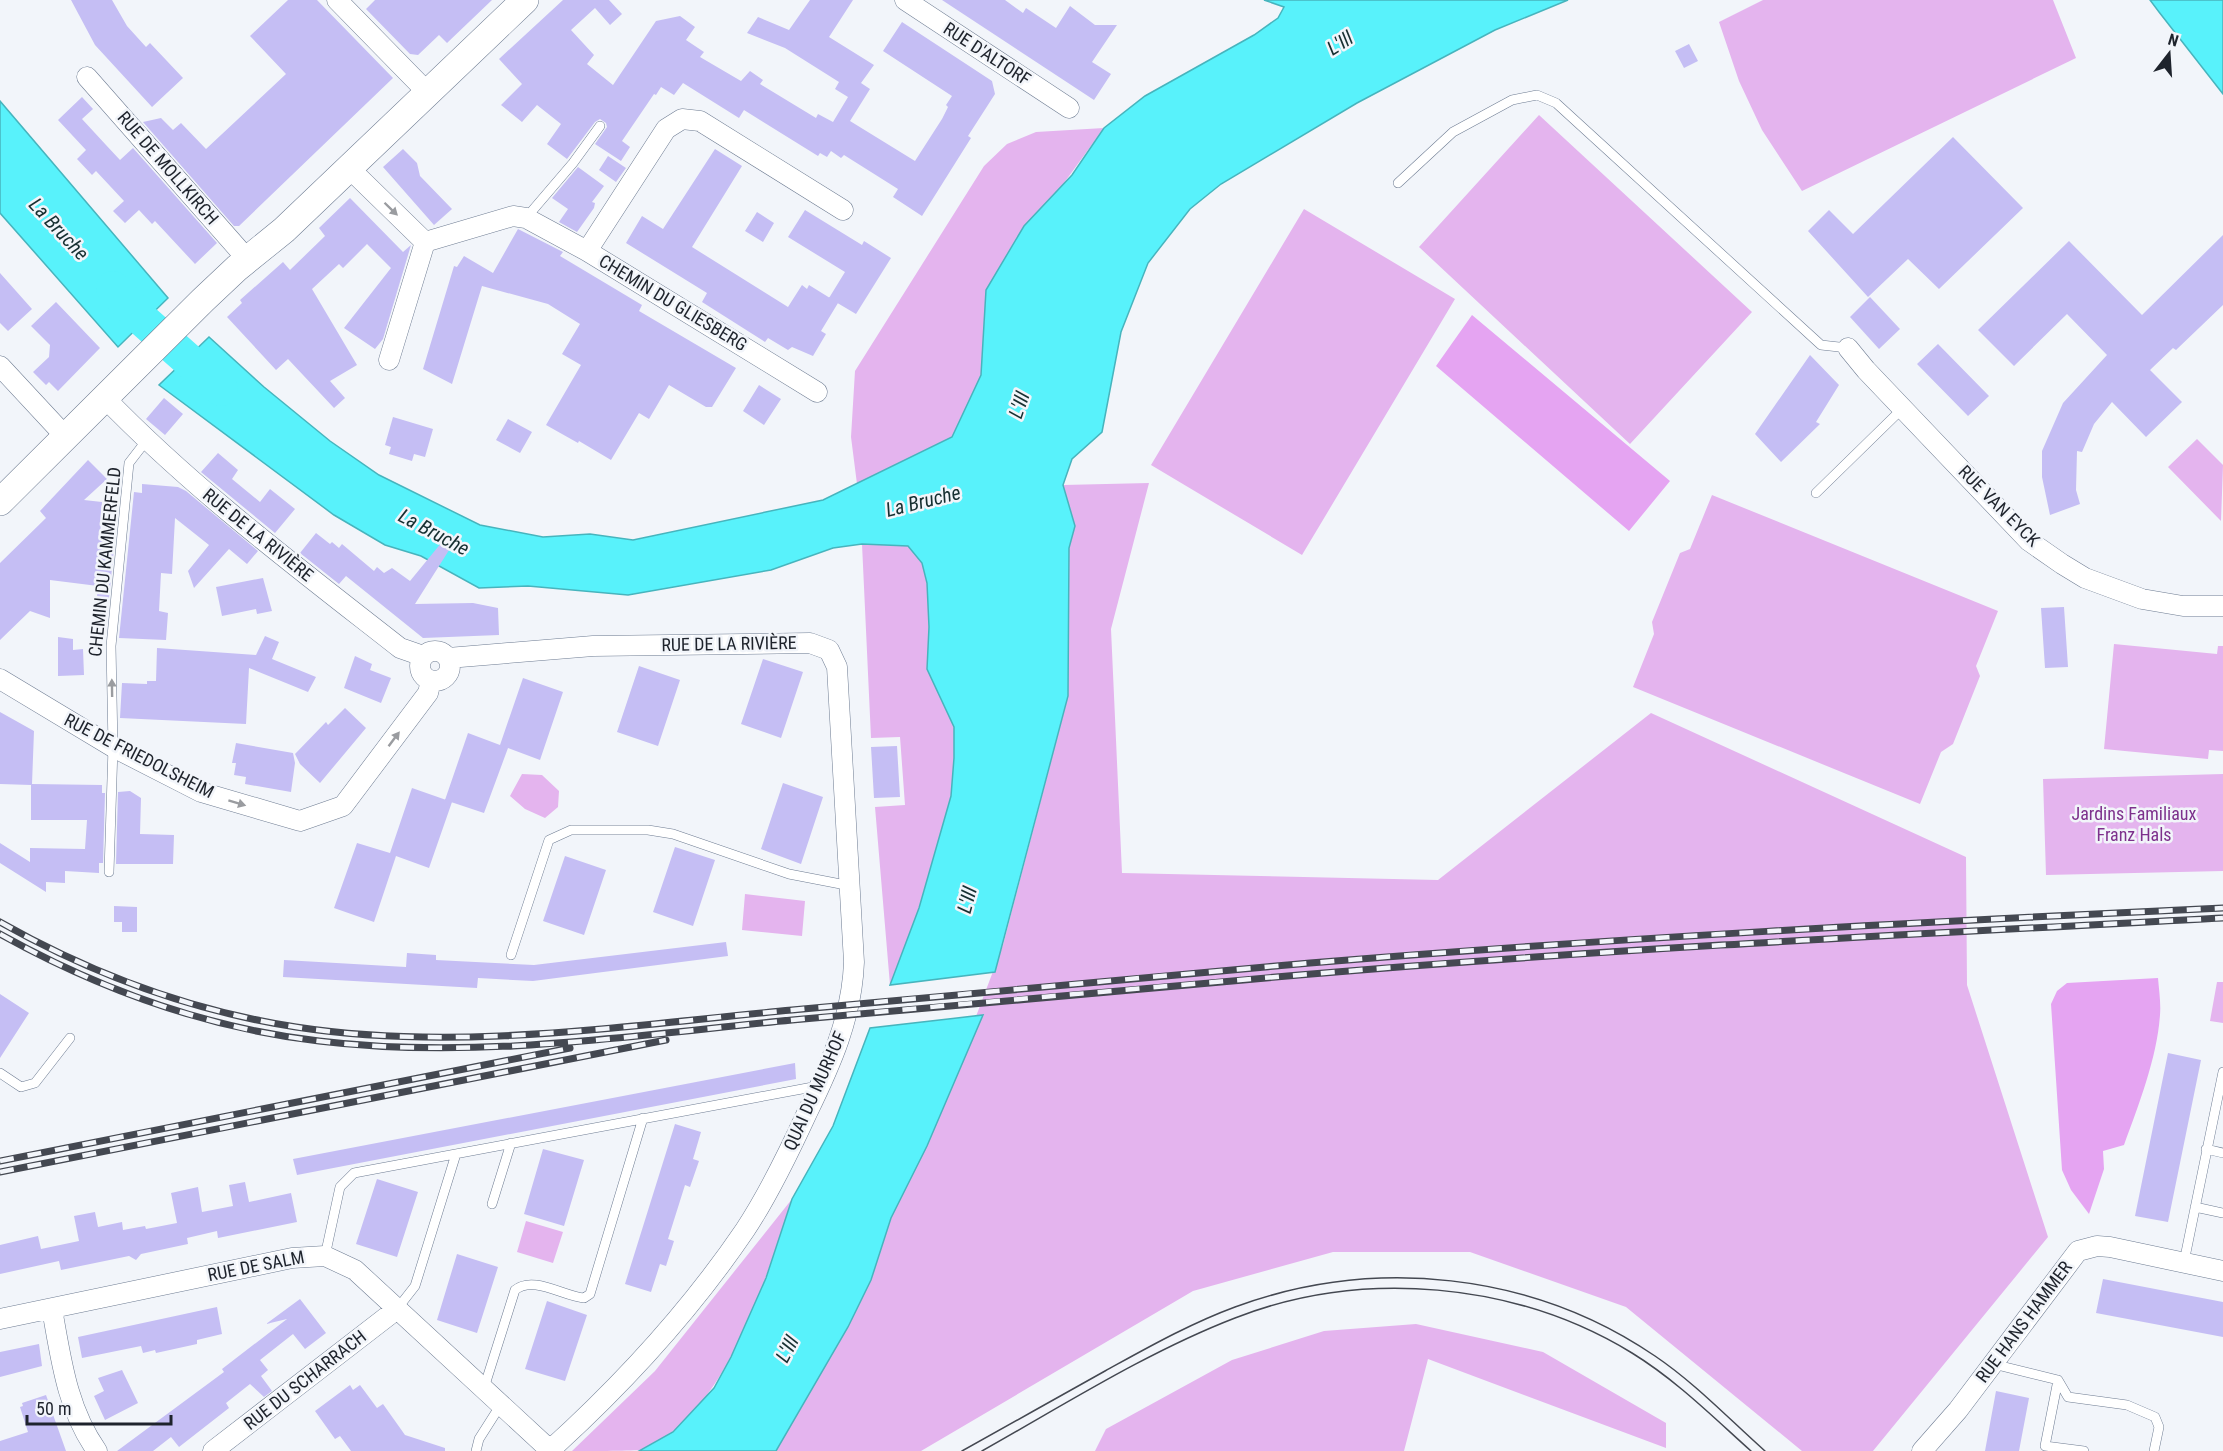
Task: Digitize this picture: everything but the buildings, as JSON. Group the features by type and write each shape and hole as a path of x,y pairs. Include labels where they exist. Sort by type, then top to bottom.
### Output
{"main road":[{"path":"0,502 203,300 277,237 525,0"}],"street":[{"path":"337,0 428,93"},
{"name":"RUE D'ALTORF","path":"905,0 1069,108"},
{"name":"RUE DE MOLLKIRCH","path":"87,76 248,260"},
{"path":"587,251 666,129 682,119 700,121 843,210"},
{"path":"349,168 425,242"},
{"path":"425,242 513,216 526,218"},
{"name":"CHEMIN DU GLIESBERG","path":"526,218 587,251 817,392"},
{"path":"389,360 425,242"},
{"name":"RUE VAN EYCK","path":"1848,348 2029,541 2062,564 2085,578 2142,599 2183,606 2223,606"},
{"path":"0,366 65,436"},
{"name":"RUE DE LA RIVIÈRE","path":"104,397 146,441 262,541 390,641 400,648 423,656"},
{"name":"RUE DE LA RIVIÈRE","path":"448,658 594,646 810,643 829,650"},
{"path":"436,650 448,658 448,673 441,680 431,681 420,671 423,656 436,650"},
{"name":"QUAI DU MURHOF","path":"550,1451 595,1410 669,1328 746,1229 820,1086 842,1033 853,989 854,962 837,667 829,650"},
{"name":"RUE DE FRIEDOLSHEIM","path":"0,679 113,747 201,792 300,821 343,806 428,693 431,681"},
{"name":"RUE HANS HAMMER","path":"1922,1451 1958,1410 2078,1251 2104,1246 2223,1271"},
{"name":"RUE DE SALM","path":"0,1319 292,1258 324,1256 355,1270 550,1451"},
{"path":"52,1309 66,1384 78,1422 97,1451"},
{"name":"RUE DU SCHARRACH","path":"213,1451 397,1309"}],"lane":[{"path":"1398,183 1453,132 1512,100 1537,95 1556,103 1821,345 1848,348"},
{"path":"526,218 573,163 600,126"},
{"path":"1815,493 1903,408"},
{"name":"CHEMIN DU KAMMERFELD","path":"109,872 113,747 111,646 129,463 146,441"},
{"path":"511,955 549,840 571,830 648,830 673,834 789,874 851,886"},
{"path":"0,1073 21,1087 35,1083 70,1038"},
{"path":"2184,1262 2223,1072"},
{"path":"324,1256 340,1187 354,1173 820,1086"},
{"path":"484,1390 515,1290 522,1284 530,1283 574,1297 584,1298 590,1294 643,1118"},
{"path":"492,1204 511,1143"},
{"path":"2206,1149 2223,1153"},
{"path":"397,1309 415,1286 456,1154"},
{"path":"2195,1207 2223,1213"},
{"path":"1993,1364 2058,1380 2068,1397 2127,1405 2155,1417 2159,1427 2154,1451"},
{"path":"2058,1380 2045,1448 2084,1451"},
{"path":"476,1451 479,1439 500,1406"}],"green space":[{"path":"1763,0 2053,0 2076,58 1802,191 1762,130 1739,81 1719,22"},
{"path":"1539,115 1752,312 1630,444 1419,247"},
{"path":"1104,128 986,290 981,375 952,437 857,484 851,437 855,371 984,166 1007,144 1036,132"},
{"path":"1304,209 1455,299 1302,555 1151,465"},
{"path":"2197,439 2223,465 2221,521 2168,467"},
{"path":"1149,483 1111,629 1122,873 1438,880 1651,713 1966,857 1967,985 2048,1237 1873,1451 1802,1451 1626,1307 1470,1252 1333,1252 1193,1291 921,1451 776,1451 848,1327 871,1280 891,1218 927,1146 1003,945 1068,696 1069,548 1075,526 1063,485"},
{"path":"1712,495 1998,611 1976,666 1980,676 1953,744 1941,752 1920,804 1633,687 1654,634 1652,622 1680,553 1690,549"},
{"path":"862,544 908,546 922,562 927,584 929,627 927,669 954,727 951,796 919,908 890,985 875,807 905,805 900,737 871,738"},
{"path":"2114,644 2217,654 2218,646 2223,646 2223,751 2209,750 2208,759 2104,749"},
{"path":"522,774 542,775 559,791 558,807 545,818 525,809 510,796"},
{"name":"Jardins Familiaux Franz Hals","path":"2223,774 2223,871 2046,875 2043,779"},
{"path":"745,894 805,901 802,936 742,930"},
{"path":"2217,982 2223,982 2223,1023 2210,1021"},
{"path":"792,1199 769,1267 739,1342 719,1377 697,1408 671,1433 641,1450 572,1451 655,1371"},
{"path":"526,1221 563,1232 553,1263 517,1252"},
{"path":"1416,1324 1543,1352 1666,1423 1666,1448 1428,1359 1404,1451 1095,1451 1106,1429 1232,1360 1324,1331"}],"shaded area":[{"path":"1472,315 1670,481 1629,531 1436,366"},
{"path":"2158,978 2160,1015 2155,1048 2146,1081 2124,1145 2103,1151 2104,1169 2089,1214 2071,1190 2062,1170 2051,1004 2057,991 2067,983"}],"water":[{"name":"L'Ill","path":"1264,0 1568,0 1495,30 1357,103 1221,184 1190,209 1148,263 1121,332 1102,432 1072,459 1063,485 1075,526 1069,548 1068,696 995,972 890,985 919,908 951,796 954,758 954,727 927,669 929,627 927,583 922,563 908,546 862,544 833,548 771,570 628,595 528,586 479,588 421,556 385,545 334,515 159,385 209,337 264,387 330,441 379,475 480,525 543,537 590,534 633,540 823,500 952,437 981,375 986,290 1024,226 1072,175 1104,128 1145,96 1254,35 1278,18 1284,7"},
{"path":"2150,0 2223,0 2223,94 2159,12"},
{"path":"0,101 168,298 118,347 0,213"},
{"name":"L'Ill","path":"983,1015 927,1146 891,1218 871,1280 848,1327 776,1451 639,1451 673,1432 714,1388 731,1357 766,1278 792,1199 833,1126 870,1028"}],"waterway":[{"name":"La Bruche","path":"113,288 144,321 221,389"}],"tram line":[{"path":"962,1451 1152,1345 1235,1307 1288,1291 1342,1281 1397,1278 1451,1281 1505,1290 1557,1306 1607,1328 1670,1367 1698,1389 1765,1451"},
{"path":"982,1451 1138,1363 1235,1318 1284,1302 1334,1292 1386,1288 1438,1290 1489,1298 1539,1311 1587,1329 1632,1353 1664,1375 1751,1451"}],"railway":[{"path":"0,922 107,974 219,1011 296,1027 358,1034 482,1037 607,1029 1180,974 1538,946 1880,925 2223,908"},
{"path":"0,934 37,954 115,989 235,1027 319,1041 437,1048 556,1043 982,1002 1530,957 2223,918"},
{"path":"0,1172 666,1040"},
{"path":"0,1161 570,1048"}]}
